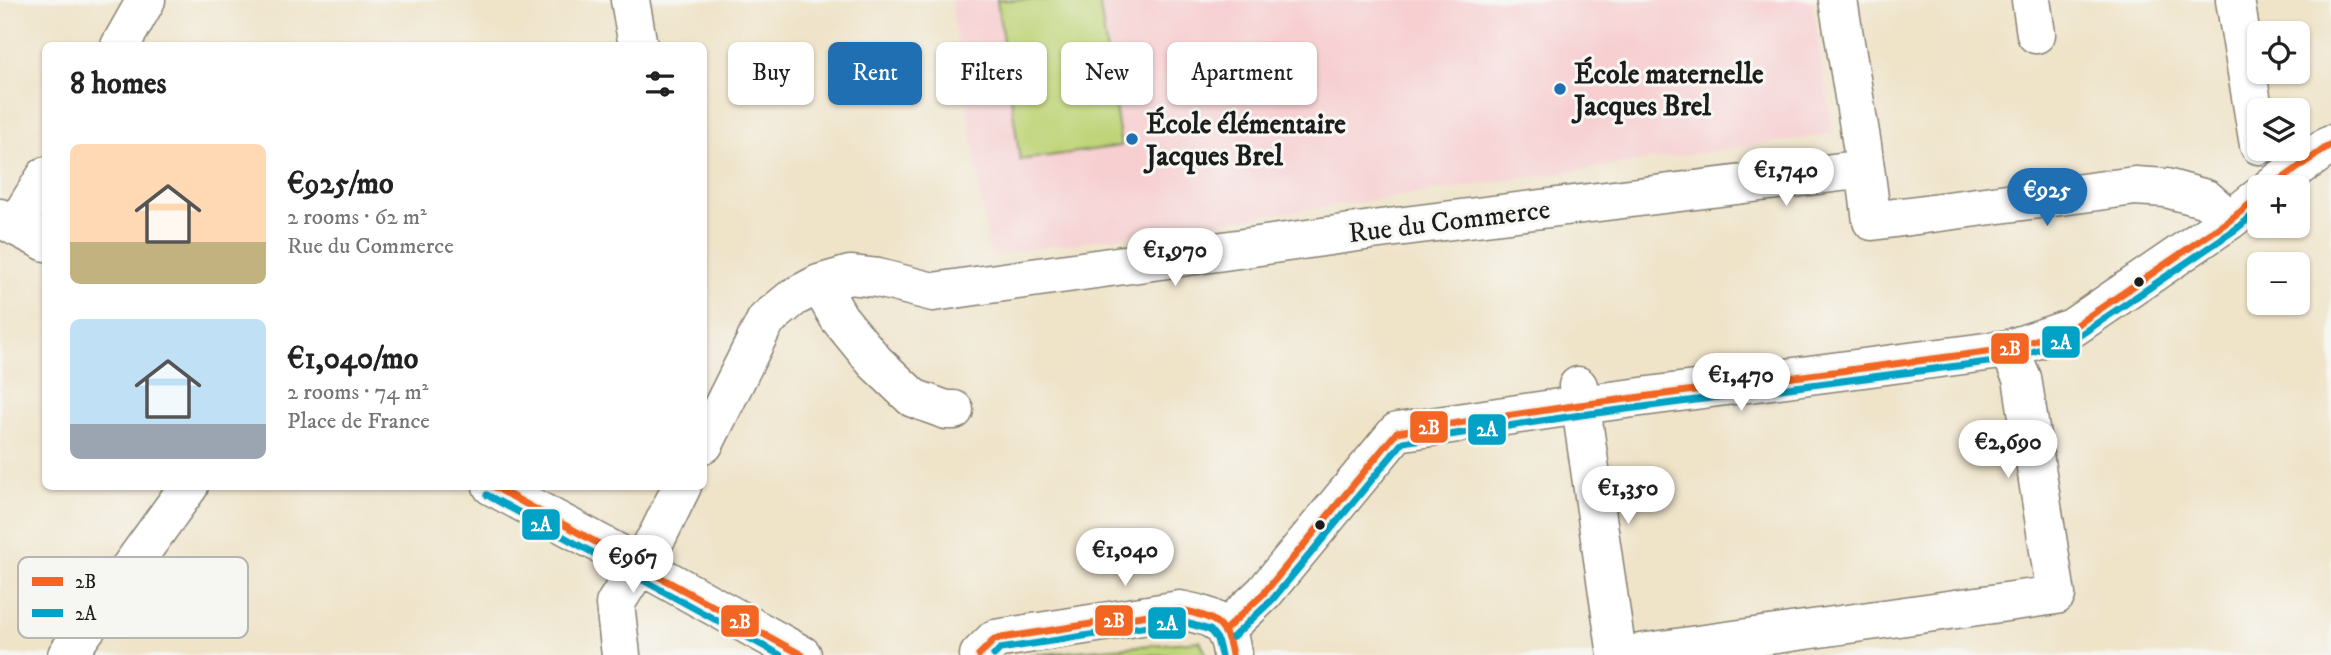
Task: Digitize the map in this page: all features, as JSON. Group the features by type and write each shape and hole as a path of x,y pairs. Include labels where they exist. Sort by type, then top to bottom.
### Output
{"street":[{"path":"122,42 146,0"},
{"path":"630,0 637,42"},
{"path":"1838,0 1872,221 2135,186 2166,188 2206,199 2247,185"},
{"path":"2235,0 2259,175"},
{"path":"2270,175 2331,144"},
{"name":"Rue du Commerce","path":"707,438 766,320 794,297 819,284 850,275 878,278 933,292 1371,230 1865,169"},
{"path":"20,228 42,184"},
{"path":"979,655 995,639 1049,619 1180,610 1210,616 1229,642 1264,593 1396,432 1579,396 2009,349 2073,328 2247,190"},
{"path":"819,284 839,318 875,362 913,398 946,410 954,410"},
{"path":"1626,655 2056,595 2022,378 2009,349"},
{"path":"1579,396 1617,655"},
{"path":"138,557 186,490"},
{"path":"499,490 802,655"},
{"path":"621,655 615,604 658,535 680,490"},
{"path":"67,655 79,638"}],"shaded area":[{"name":"École maternelle Jacques Brel","path":"951,0 1812,0 1833,134 990,255 967,105 1047,105 1047,42 957,42"}],"green space":[{"path":"997,0 1099,0 1105,42 1061,42 1061,105 1115,105 1121,146 1020,160 1012,105 1047,105 1047,42 1003,42"},
{"path":"1200,641 1207,655 1030,655"}],"transit line":[{"name":"2B","path":"2288,175 2331,144"},
{"name":"2B","path":"1226,629 1264,593 1397,432 1580,405 2009,349 2072,328 2247,207"},
{"name":"2A","path":"1233,637 1272,600 1403,442 1581,415 2011,359 2077,337 2247,220"},
{"name":"2B","path":"500,490 802,655"},
{"name":"2A","path":"487,495 780,655"},
{"name":"2B","path":"979,655 995,639 1180,610 1209,618 1222,627 1232,655"},
{"name":"2A","path":"994,655 1000,649 1180,621 1210,630 1217,639 1221,655"}],"place":[{"name":"École maternelle Jacques Brel","path":"1560,89"},
{"name":"École élémentaire Jacques Brel","path":"1132,139"}]}
